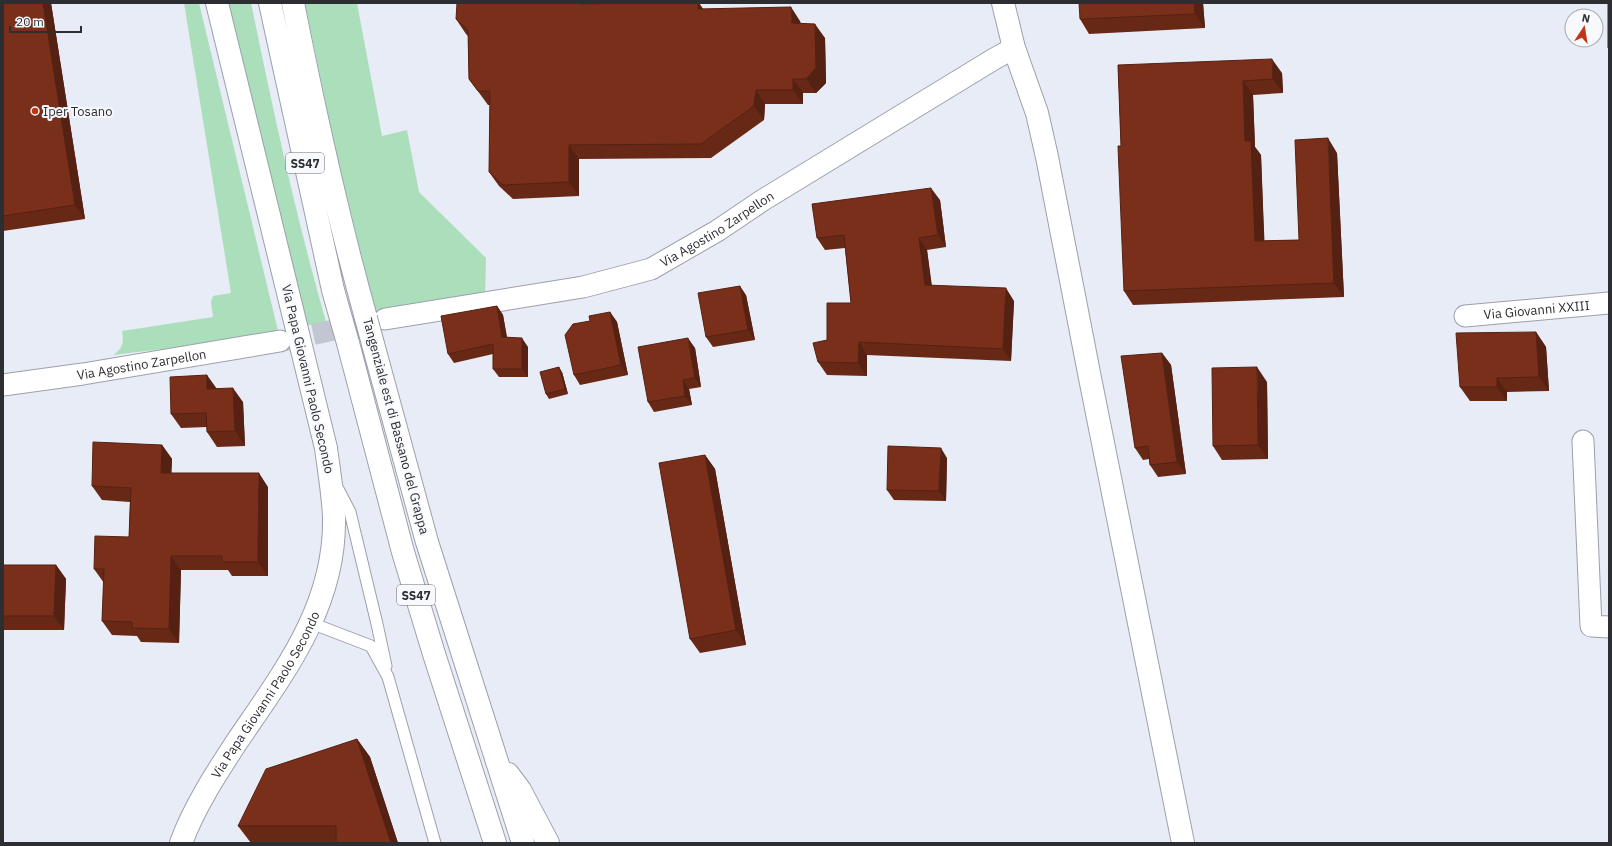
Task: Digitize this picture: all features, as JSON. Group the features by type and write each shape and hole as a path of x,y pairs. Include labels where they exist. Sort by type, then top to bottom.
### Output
{"main road":[{"name":"Via Papa Giovanni Paolo Secondo","path":"181,843 191,820 212,783 288,668 311,623 323,591 332,554 334,518 330,473 315,404 217,3"},
{"name":"Tangenziale est di Bassano del Grappa","path":"270,3 333,290 403,552 495,843"},
{"name":"Tangenziale est di Bassano del Grappa","path":"293,3 313,106 345,241 375,318 373,344 428,542 523,843"},
{"path":"1003,3 1014,48 1037,113 1048,157 1090,378 1183,843"},
{"path":"434,654 433,669 436,691 479,843"},
{"path":"495,757 520,790 548,843"}],"street":[{"name":"Via Agostino Zarpellon","path":"375,318 583,287 651,269 717,231 763,200 1014,48"},
{"name":"Via Giovanni XXIII","path":"1465,316 1609,303"},
{"name":"Via Agostino Zarpellon","path":"3,385 83,374 280,341"},
{"path":"1583,441 1591,626 1609,627"}],"lane":[{"path":"330,473 350,512 388,677 435,843"},
{"path":"311,623 371,646 388,677"}],"green space":[{"path":"184,3 199,3 279,335 113,355 122,345 122,331 213,317 211,302 213,296 231,293"},
{"path":"227,3 251,3 286,163 326,322 304,326"},
{"path":"305,3 357,3 382,136 407,130 419,192 486,258 485,299 376,314 336,153"}],"building":[{"name":"Iper Tosano","path":"3,3 43,3 75,205 3,216"},
{"path":"457,3 698,3 698,9 791,7 792,23 815,24 816,68 806,79 793,79 793,90 756,90 754,106 701,144 569,145 569,182 503,185 489,172 490,91 478,91 469,79 468,30 456,19"},
{"path":"1079,3 1194,3 1195,14 1080,19"},
{"path":"1609,3 1609,48 1608,48"},
{"path":"1272,59 1273,79 1243,81 1245,141 1251,141 1255,241 1299,240 1295,140 1328,138 1334,283 1124,291 1118,146 1121,146 1118,65"},
{"path":"931,188 938,235 919,238 925,285 1006,288 1003,349 859,342 858,363 818,362 813,343 827,340 827,303 851,303 844,235 817,238 812,204"},
{"path":"740,286 748,330 706,337 698,293"},
{"path":"497,306 502,337 522,338 522,369 493,369 493,344 448,354 441,316"},
{"path":"610,312 621,365 574,375 565,335 573,324 590,321 589,316"},
{"path":"1536,332 1539,377 1497,378 1497,387 1460,387 1456,333"},
{"path":"688,338 695,378 683,380 685,396 648,402 638,347"},
{"path":"1162,353 1177,462 1150,465 1148,446 1135,448 1121,356"},
{"path":"559,367 565,389 546,394 540,372"},
{"path":"1257,367 1258,445 1213,446 1212,368"},
{"path":"207,375 207,389 233,388 235,431 207,432 206,413 171,414 170,377"},
{"path":"93,442 162,445 161,473 259,473 258,562 222,562 222,556 171,556 169,629 132,628 132,622 102,621 104,569 94,569 95,536 129,537 131,488 92,486"},
{"path":"888,446 941,448 939,491 887,490"},
{"path":"705,455 736,630 690,639 659,463"},
{"path":"3,565 56,565 54,616 3,616"},
{"path":"357,739 391,843 336,843 336,826 238,826 266,769"}],"tunnel":[{"path":"283,341 385,319"}],"place":[{"name":"Iper Tosano","path":"35,111"}]}
